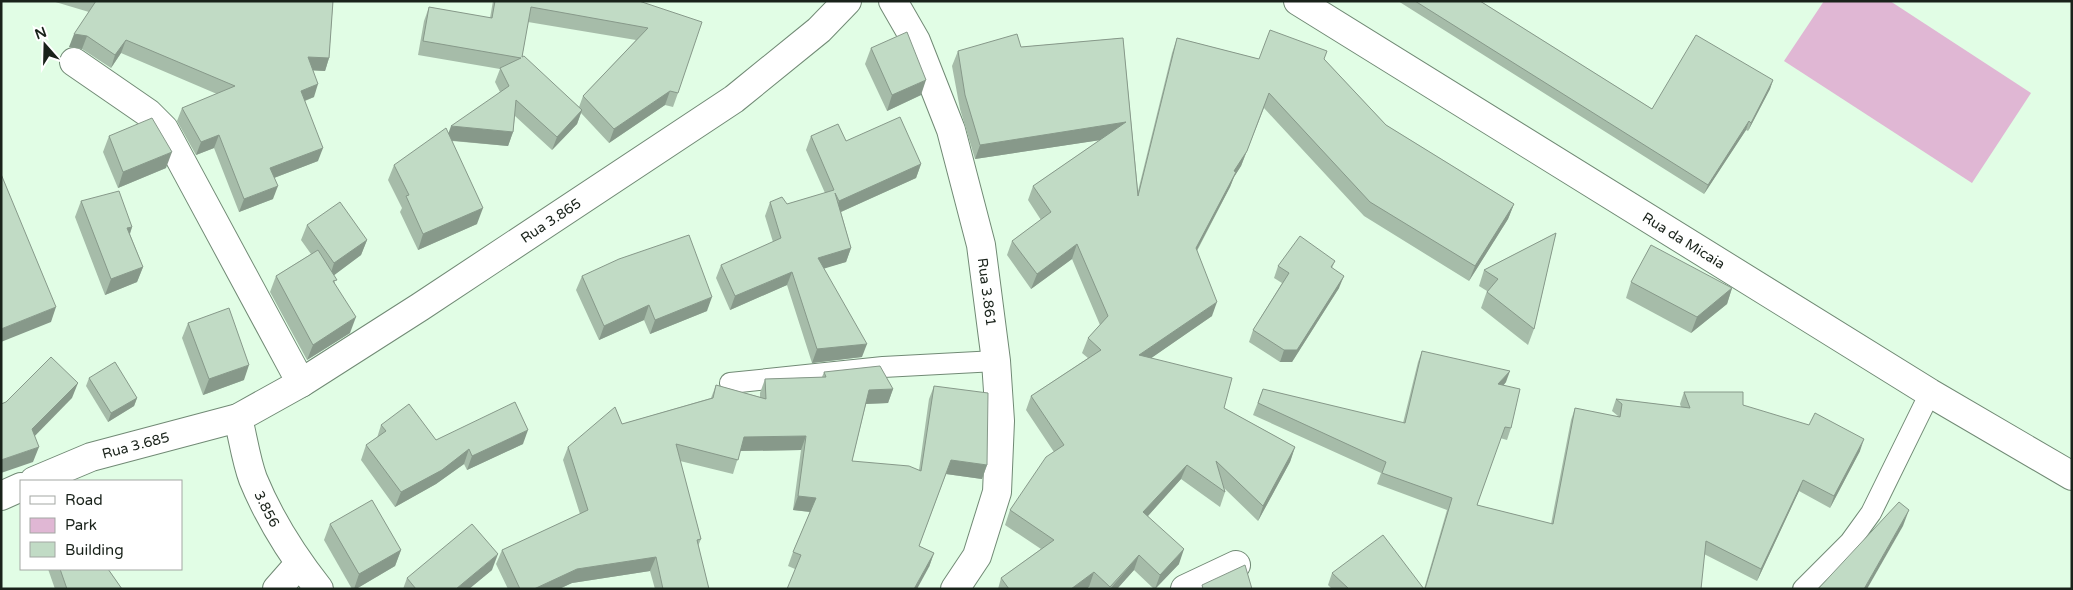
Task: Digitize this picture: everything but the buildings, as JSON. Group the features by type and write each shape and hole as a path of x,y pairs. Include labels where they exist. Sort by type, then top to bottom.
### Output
{"street":[{"name":"Rua 3.865","path":"238,418 301,383 453,286 734,99 820,30 847,1"},
{"name":"Rua 3.861","path":"893,1 916,41 951,130 981,245 996,361 1000,421 997,492 977,556 955,589"},
{"name":"Rua da Micaia","path":"1298,1 1930,393 2072,476"},
{"path":"74,62 148,113 164,129 301,383"},
{"name":"Rua 3.685","path":"36,480 91,457 238,418"},
{"name":"3.856","path":"238,418 253,478 280,533 299,564 319,589"},
{"path":"1,496 20,487"},
{"path":"277,589 299,564"},
{"path":"1185,589 1236,565"}],"lane":[{"path":"730,383 883,367 996,361"},
{"path":"1803,589 1850,542 1871,513 1930,393"}],"green space":[{"path":"1824,1 1890,1 2031,93 1972,183 1784,61"}]}
